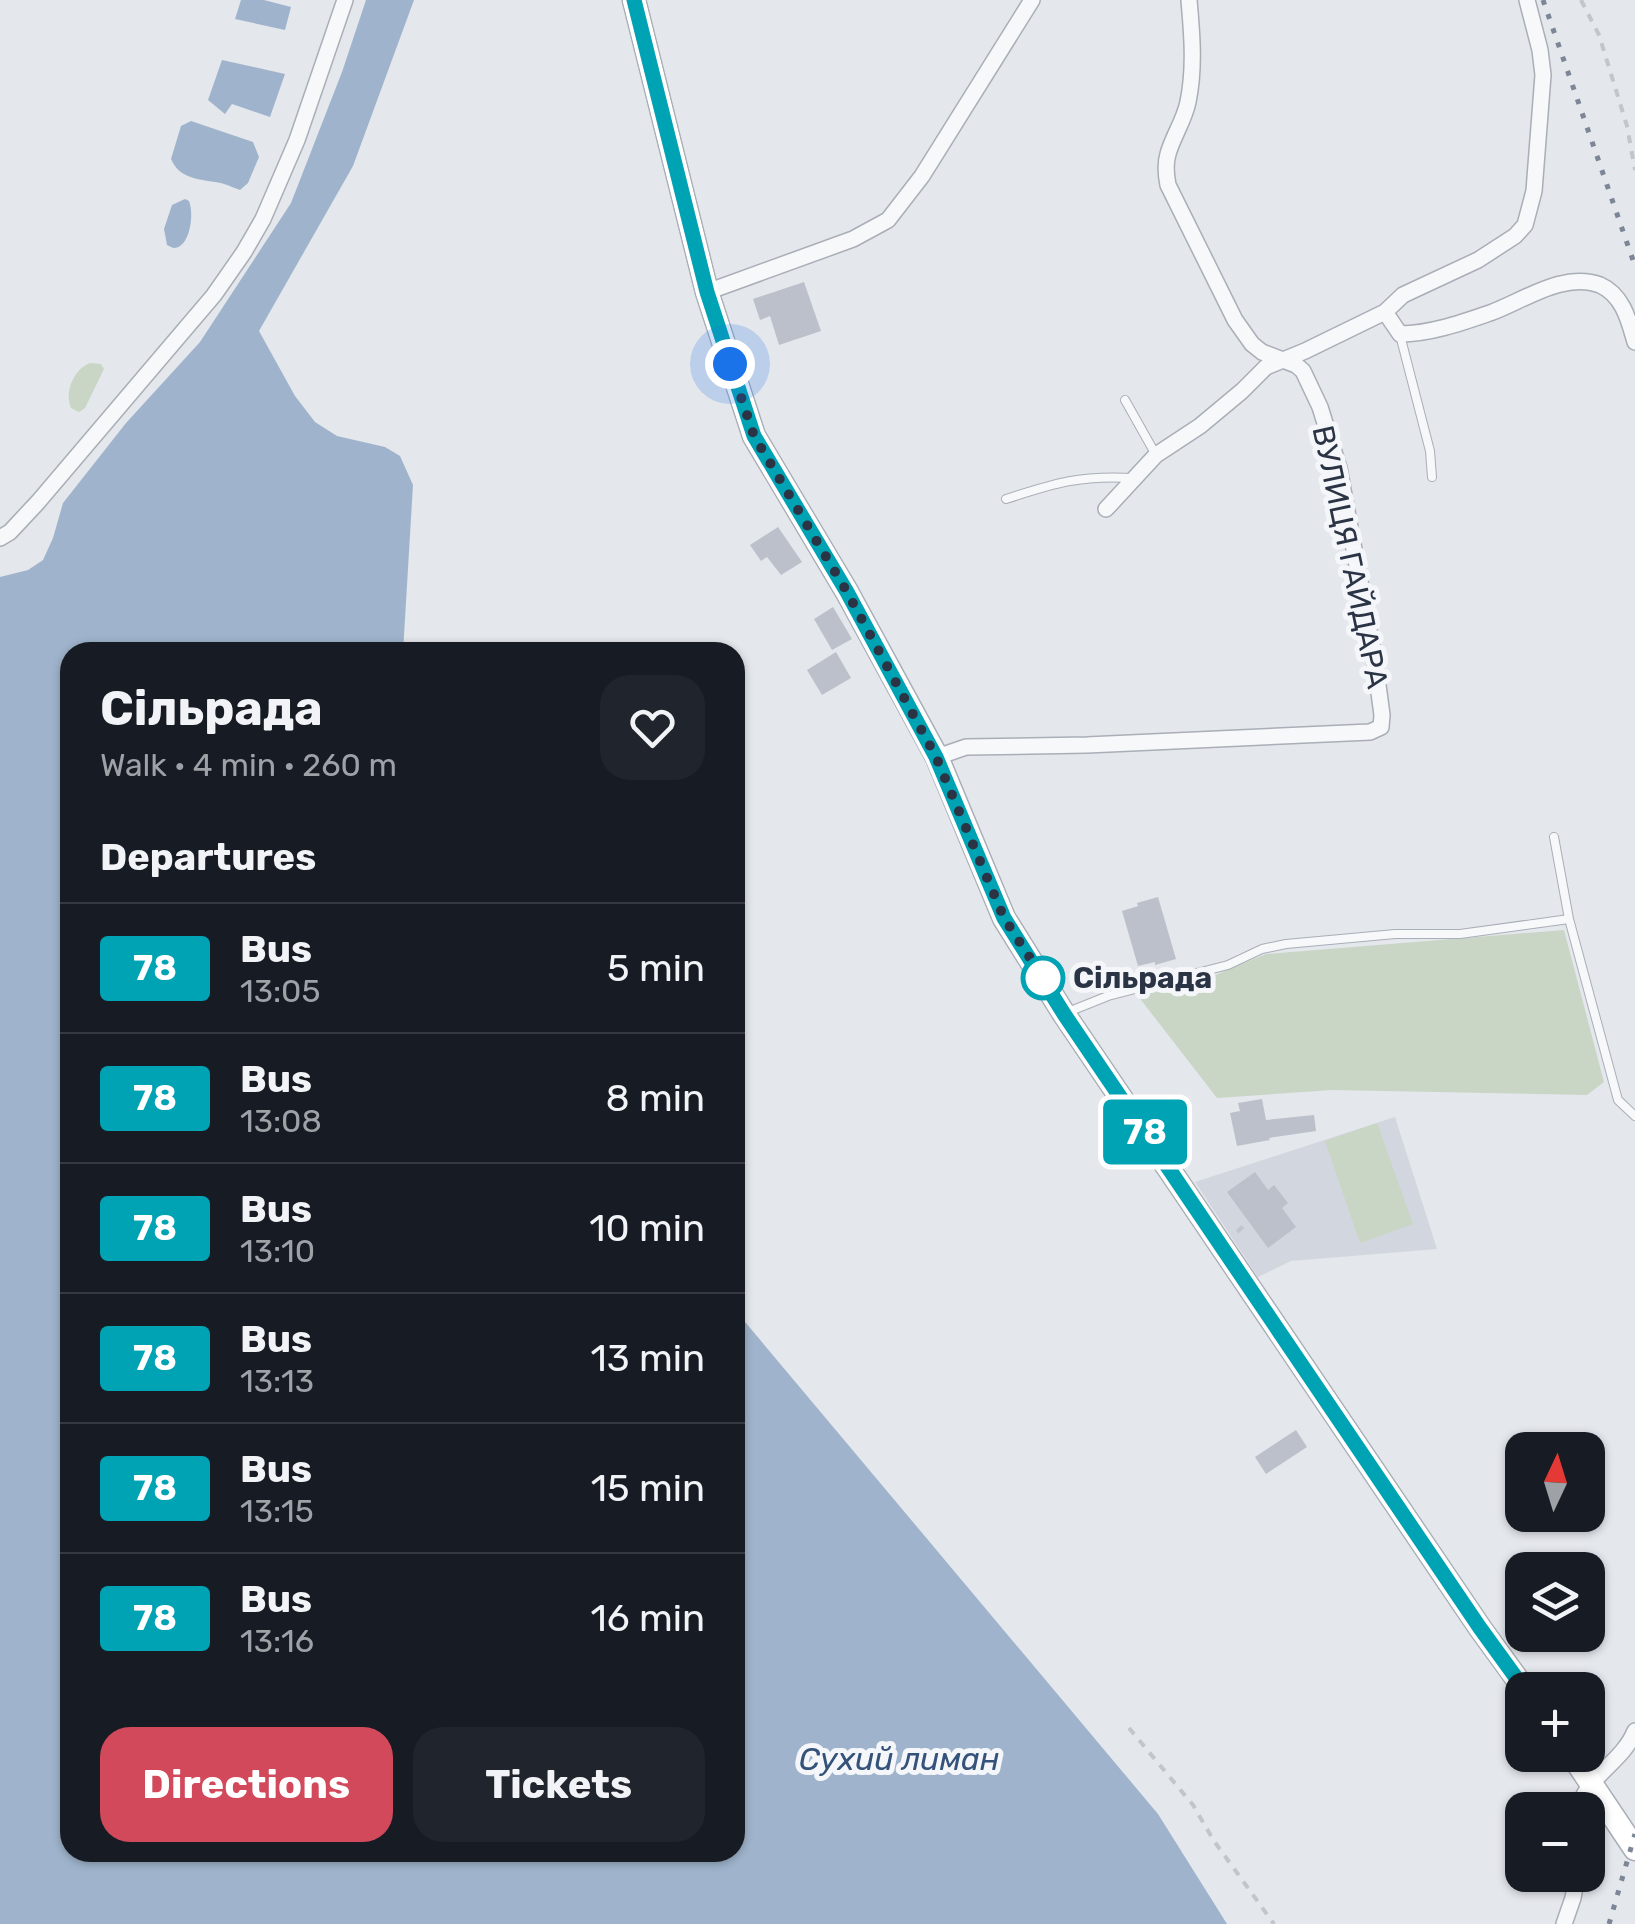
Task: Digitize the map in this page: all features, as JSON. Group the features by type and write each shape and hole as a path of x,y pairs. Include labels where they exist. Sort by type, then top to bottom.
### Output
{"main road":[{"path":"634,0 707,292 754,436 847,592 936,757 1004,918 1064,1014 1512,1672"},
{"path":"1584,1772 1635,1850"}],"street":[{"path":"0,538 10,532 76,458 214,295 244,252 263,219 297,140 346,0"},
{"path":"707,292 854,239 888,220 922,176 1032,0"},
{"name":"ВУЛИЦЯ ГАЙДАРА","path":"936,757 966,746 1087,745 1351,733 1381,727 1375,663 1339,468 1320,407 1296,364 1262,352 1235,320 1168,185 1168,153 1188,104 1193,38 1189,0"},
{"path":"1106,509 1156,455 1200,426 1266,367 1385,312 1403,296 1500,248 1516,236 1534,191 1543,75 1527,0"},
{"path":"1385,312 1400,334 1419,334 1489,313 1552,286 1586,282 1600,285 1619,301 1635,342"},
{"path":"1585,1792 1591,1781 1611,1766 1635,1731"},
{"path":"1564,1924 1573,1892"}],"lane":[{"path":"1400,334 1430,451 1432,477"},
{"path":"1125,400 1156,455"},
{"path":"1006,499 1065,480 1134,478"},
{"path":"1554,837 1568,919 1618,1100 1635,1116"},
{"path":"1064,1014 1108,996 1228,965 1262,949 1286,944 1395,934 1460,934 1568,919"}],"path":[{"path":"1581,0 1599,35 1627,126 1635,170"},
{"path":"1129,1728 1192,1805 1274,1924"}],"shaded area":[{"path":"1395,1117 1437,1249 1291,1261 1258,1277 1195,1182"}],"green space":[{"path":"90,363 101,364 104,369 85,408 79,412 71,408 70,388 79,370"},
{"path":"1564,930 1604,1082 1587,1095 1332,1090 1217,1098 1138,996 1196,983 1266,954"},
{"path":"1377,1123 1413,1224 1360,1243 1325,1141"}],"water":[{"path":"241,0 264,0 291,7 285,30 235,19"},
{"name":"Сухий лиман","path":"366,0 414,0 353,166 259,331 295,396 315,422 337,436 385,447 400,456 413,485 404,642 60,642 60,1862 745,1862 745,1322 1158,1814 1227,1924 0,1924 0,577 28,570 43,560 63,503 126,423 200,342 291,203"},
{"path":"222,60 285,74 270,117 232,104 225,114 208,100"},
{"path":"191,121 253,142 259,157 248,183 240,190 189,176 174,165 171,159 181,126"},
{"path":"185,199 190,206 190,228 185,241 173,248 167,245 164,229 172,205"}],"building":[{"path":"804,282 821,331 779,345 770,316 760,320 753,299"},
{"path":"778,527 802,562 781,575 767,557 761,561 750,545"},
{"path":"833,607 852,639 832,650 814,619"},
{"path":"836,652 851,678 822,695 807,670"},
{"path":"1158,897 1176,959 1138,966 1122,911"},
{"path":"1262,1099 1266,1120 1314,1115 1316,1131 1237,1146 1230,1113 1240,1111 1238,1103"},
{"path":"1255,1172 1268,1190 1274,1185 1288,1203 1282,1208 1296,1227 1268,1248 1227,1192"},
{"path":"1296,1430 1307,1447 1266,1474 1255,1457"}],"railway":[{"path":"1543,0 1635,266"},
{"path":"1609,1924 1635,1834"}],"bus line":[{"name":"78","path":"634,0 707,292 754,436 847,592 936,757 1004,918 1064,1014 1512,1672"}],"place":[{"name":"Сільрада","path":"1043,978"}],"route":[{"path":"730,364 754,436 847,592 936,757 1004,918 1043,978"}]}
